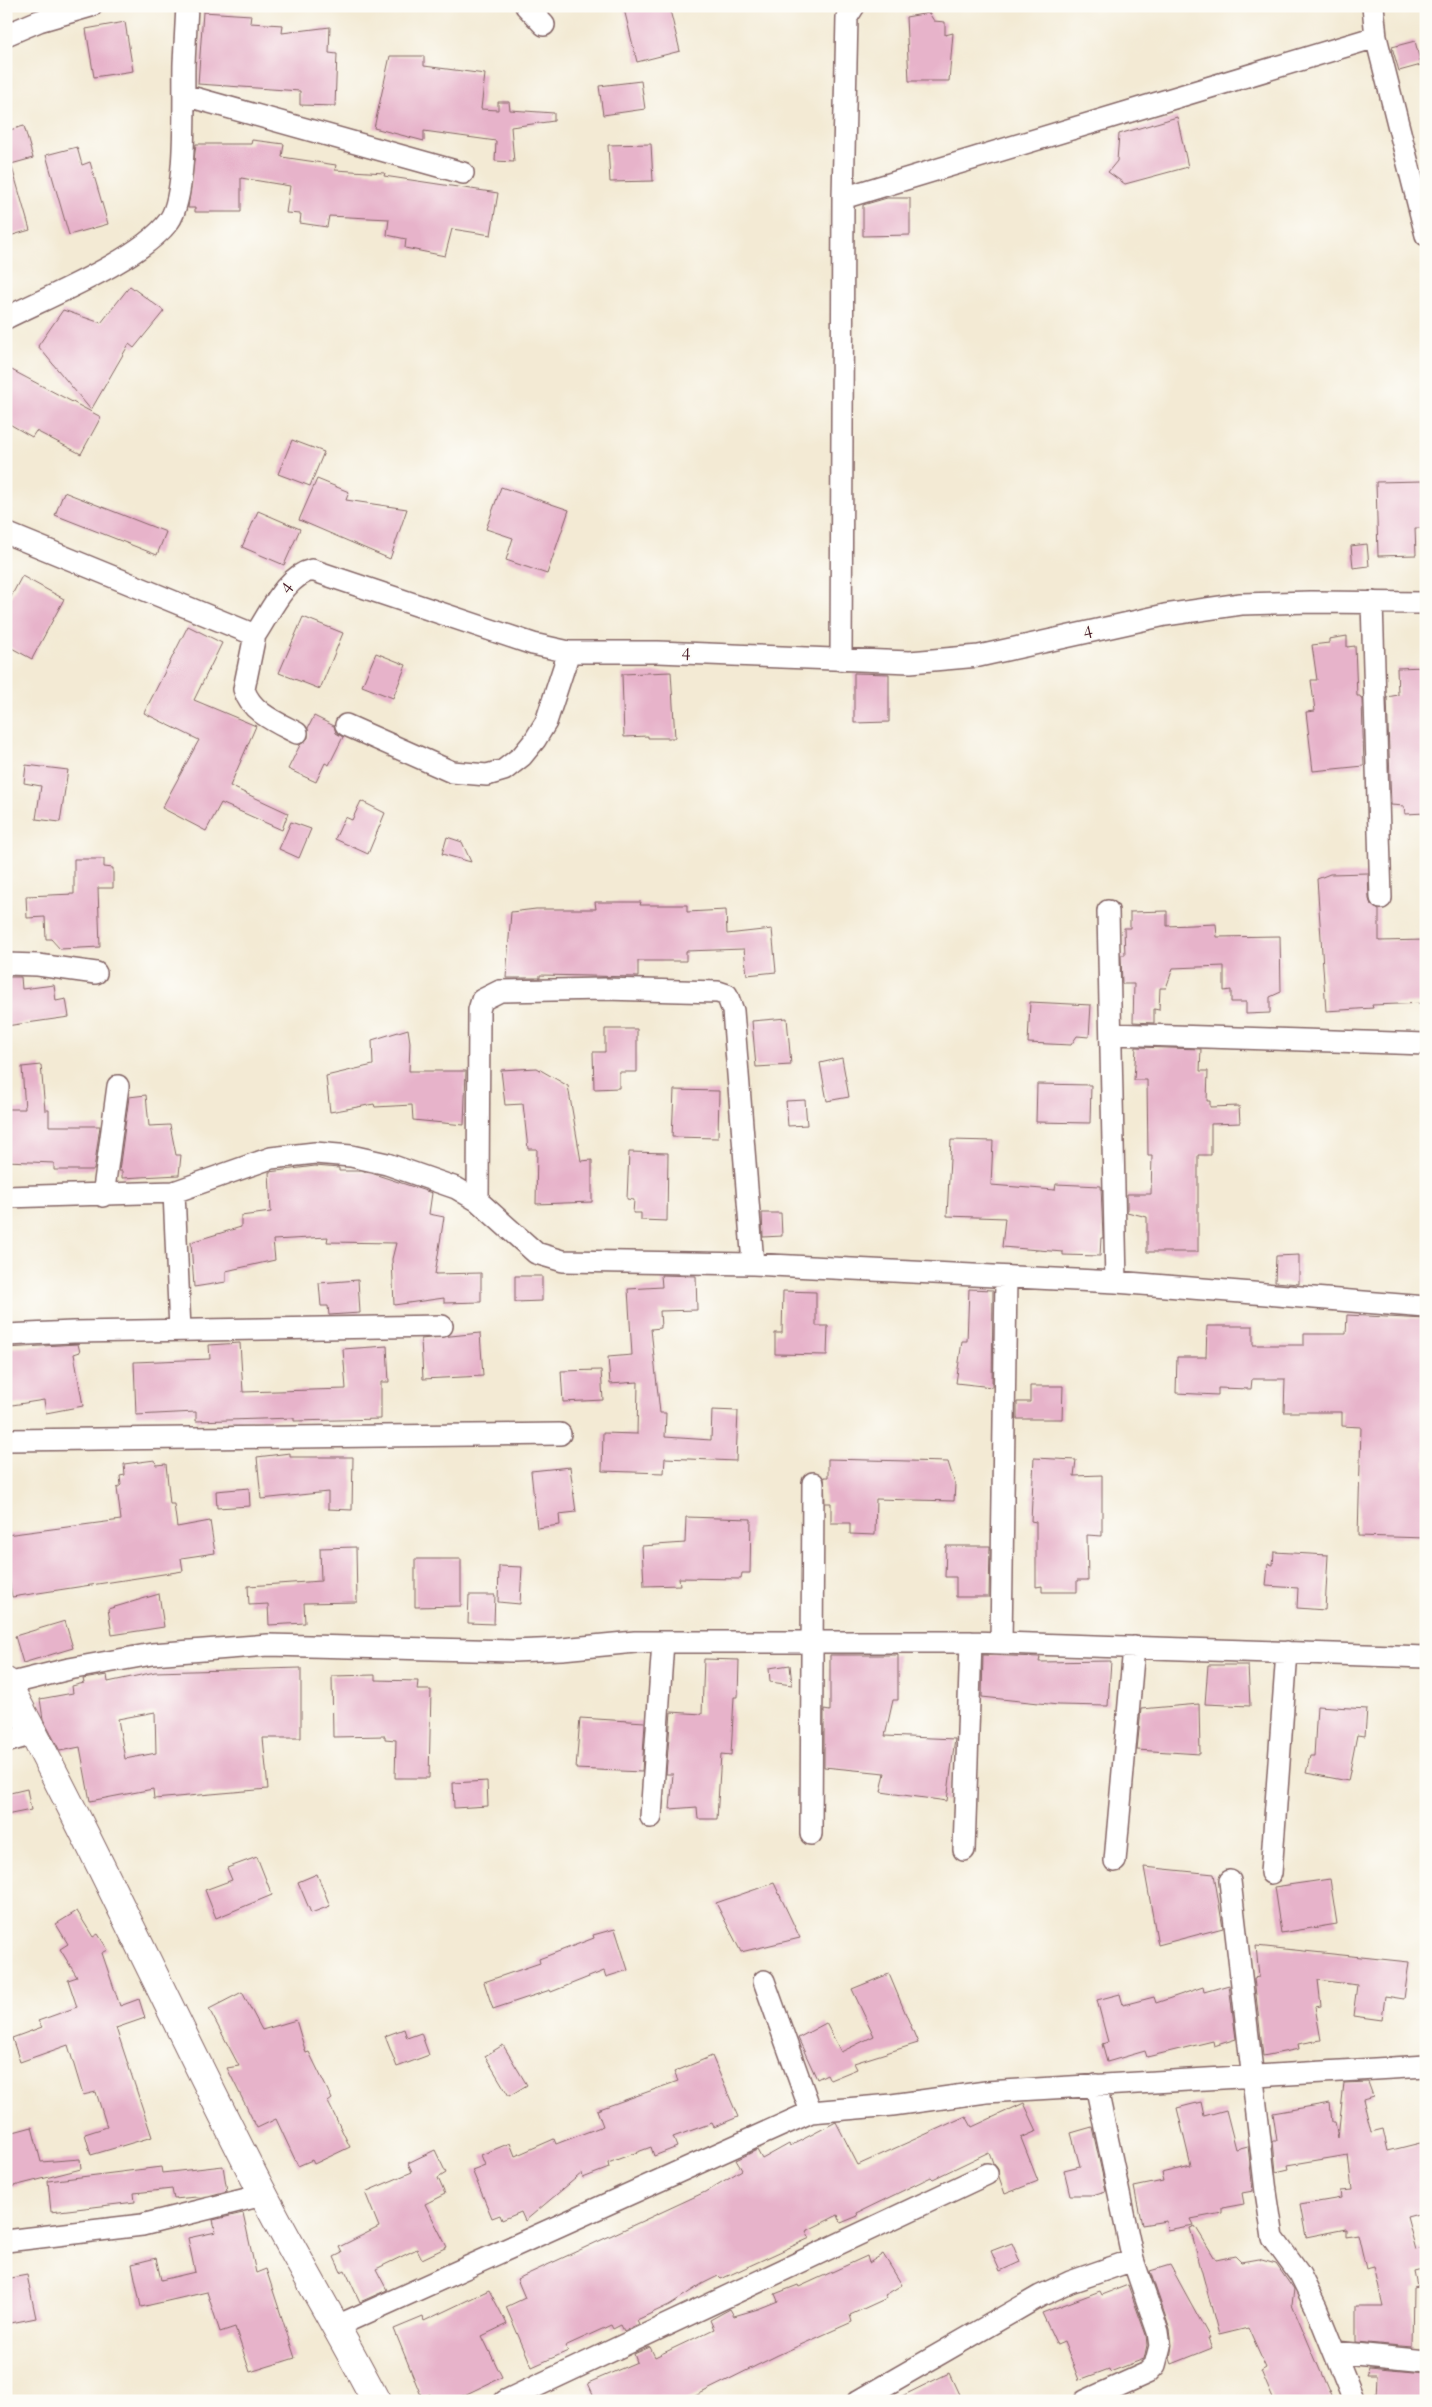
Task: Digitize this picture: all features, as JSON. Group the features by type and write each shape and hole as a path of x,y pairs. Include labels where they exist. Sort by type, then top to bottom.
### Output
{"main road":[{"path":"7,1683 264,2196 338,2326 376,2401"}],"street":[{"path":"6,34 39,21 91,6"},
{"path":"6,318 83,280 133,252 155,236 170,220 177,204 182,158 187,6"},
{"path":"526,6 544,25"},
{"path":"841,660 843,198 847,17 854,6"},
{"path":"1373,6 1376,37 1426,235"},
{"path":"843,198 1376,37"},
{"path":"184,95 463,173"},
{"path":"6,533 255,635 244,689 246,696 266,717 297,733"},
{"name":"4","path":"255,635 291,581 303,572 312,570 533,644 569,652 658,652 910,662 979,656 1165,615 1241,604 1426,603"},
{"path":"1372,602 1381,898"},
{"path":"346,725 452,772 488,774 504,770 526,751 546,722 569,652"},
{"path":"1108,911 1116,1282"},
{"path":"6,964 38,965 96,973"},
{"path":"478,1200 479,1010 482,1000 500,991 604,989 718,992 727,995 733,1011 753,1264"},
{"path":"1111,1034 1426,1044"},
{"path":"103,1196 118,1086"},
{"path":"6,1197 103,1196 174,1192 271,1158 315,1152 350,1156 387,1164 456,1188 478,1200 536,1253 547,1258 563,1261 753,1264 1116,1282 1426,1307"},
{"path":"174,1192 180,1330"},
{"path":"1001,1643 1006,1277"},
{"path":"6,1335 442,1326"},
{"path":"6,1440 560,1434"},
{"path":"811,1834 813,1483"},
{"path":"650,1817 663,1642"},
{"path":"7,1683 69,1668 152,1654 268,1645 513,1651 663,1642 971,1642 1426,1657"},
{"path":"964,1850 971,1642"},
{"path":"1115,1861 1134,1647"},
{"path":"1271,1873 1286,1652"},
{"path":"6,1742 33,1734"},
{"path":"1230,1881 1273,2238 1300,2275 1316,2307 1354,2401"},
{"path":"764,1981 811,2112"},
{"path":"338,2326 811,2112 892,2106 986,2092 1426,2066"},
{"path":"1085,2401 1148,2373 1160,2356 1158,2332 1133,2260 1096,2086"},
{"path":"504,2401 987,2174"},
{"path":"6,2241 142,2225 264,2196"},
{"path":"858,2401 1040,2296 1070,2282 1133,2260"},
{"path":"1335,2352 1426,2361"}],"building":[{"path":"636,6 669,6 680,51 637,62 624,9"},
{"path":"203,12 251,15 250,23 283,25 282,33 330,27 329,53 337,54 335,106 300,105 300,91 198,84"},
{"path":"929,13 934,21 945,22 945,35 953,33 949,81 909,81 906,17"},
{"path":"125,22 133,71 94,77 86,29"},
{"path":"1415,41 1421,65 1399,71 1392,47"},
{"path":"390,56 424,56 424,66 485,74 481,109 498,110 498,102 509,102 510,110 554,113 554,121 511,127 514,162 495,161 496,141 424,131 424,141 374,128"},
{"path":"641,81 645,109 603,115 599,86"},
{"path":"1177,117 1188,167 1125,184 1108,172 1117,161 1119,134"},
{"path":"24,126 33,158 11,164 30,230 6,237 6,131"},
{"path":"252,140 284,144 282,157 336,165 335,170 385,173 384,176 498,193 491,235 452,229 445,256 405,248 406,239 387,235 389,219 329,216 327,227 300,223 301,214 286,213 290,186 241,178 241,212 195,212 195,208 188,208 196,144 251,144"},
{"path":"651,144 653,181 610,182 608,145"},
{"path":"77,147 82,165 90,162 108,224 69,235 46,155"},
{"path":"887,198 910,198 910,235 863,236 863,205"},
{"path":"130,286 164,311 134,348 129,344 91,410 38,346 63,310 101,323"},
{"path":"6,367 101,417 81,454 36,431 32,437 6,422"},
{"path":"292,440 324,452 310,486 278,474"},
{"path":"317,479 349,492 346,500 407,509 390,559 299,520"},
{"path":"1423,481 1424,528 1415,528 1416,555 1378,556 1376,482"},
{"path":"501,487 569,510 547,574 506,560 513,538 486,529"},
{"path":"64,492 166,532 157,555 55,515"},
{"path":"258,511 300,529 284,565 242,547"},
{"path":"1367,544 1369,566 1353,568 1351,546"},
{"path":"22,576 64,599 32,659 6,645 6,606"},
{"path":"303,617 343,633 320,689 279,673"},
{"path":"188,626 222,643 194,700 256,726 230,786 288,813 282,830 221,803 206,831 162,808 199,740 144,713"},
{"path":"1347,636 1347,647 1355,646 1357,696 1360,696 1362,700 1364,766 1313,771 1306,712 1315,711 1311,680 1317,680 1312,645 1329,643 1329,639"},
{"path":"376,653 406,665 393,698 362,686"},
{"path":"1426,667 1426,813 1405,814 1404,806 1391,805 1387,697 1398,695 1397,668"},
{"path":"671,672 675,738 624,737 622,674"},
{"path":"854,673 889,674 889,722 854,723"},
{"path":"314,716 334,726 336,733 343,737 329,765 325,763 316,782 288,769 300,745 308,738 308,728"},
{"path":"26,765 68,770 60,822 36,819 41,786 24,783"},
{"path":"361,801 385,813 368,854 335,839 345,817 352,820"},
{"path":"291,822 311,829 299,858 279,849"},
{"path":"447,837 462,842 471,862 442,854"},
{"path":"74,859 104,859 104,867 113,868 113,888 98,888 100,947 60,949 51,939 46,939 45,917 27,918 26,896 74,894"},
{"path":"1368,873 1369,899 1371,905 1379,910 1379,941 1426,940 1426,1003 1372,1005 1373,1008 1326,1011 1317,879 1330,874"},
{"path":"595,902 641,902 640,905 687,905 687,912 726,910 727,934 772,929 776,972 747,975 744,949 686,951 686,961 638,961 638,977 540,975 540,978 506,978 511,912 536,909 596,909"},
{"path":"1167,911 1167,926 1216,924 1217,937 1280,936 1281,992 1270,997 1270,1013 1246,1014 1246,1002 1231,1002 1231,990 1224,991 1224,966 1173,968 1166,988 1160,988 1159,1010 1154,1009 1154,1023 1133,1022 1134,984 1122,984 1121,955 1125,955 1124,928 1130,928 1130,912"},
{"path":"6,977 21,977 22,989 54,985 56,1001 66,999 69,1017 6,1026"},
{"path":"1030,1002 1091,1005 1089,1037 1077,1036 1071,1045 1028,1043"},
{"path":"787,1018 791,1065 756,1067 752,1021"},
{"path":"408,1029 410,1042 409,1071 466,1071 464,1125 413,1120 412,1105 375,1107 374,1104 330,1112 326,1076 373,1065 372,1040"},
{"path":"605,1029 637,1029 637,1072 619,1072 619,1088 594,1089 593,1052 605,1052"},
{"path":"1136,1047 1201,1049 1200,1071 1208,1071 1207,1101 1210,1101 1210,1107 1239,1106 1240,1123 1211,1124 1211,1155 1198,1155 1198,1252 1147,1252 1147,1217 1127,1212 1127,1194 1151,1194 1152,1156 1148,1156 1147,1080 1134,1080"},
{"path":"842,1058 849,1097 827,1101 820,1063"},
{"path":"41,1065 45,1110 49,1110 49,1126 100,1126 94,1170 54,1170 54,1163 6,1161 6,1109 25,1109 22,1067"},
{"path":"537,1068 568,1086 581,1161 592,1160 592,1202 536,1204 537,1149 528,1149 523,1104 505,1105 501,1070"},
{"path":"1037,1084 1091,1085 1090,1123 1036,1122"},
{"path":"674,1090 719,1091 718,1138 672,1137"},
{"path":"146,1095 149,1126 170,1125 176,1155 181,1155 179,1175 122,1178 122,1171 119,1171 129,1097"},
{"path":"805,1100 807,1125 788,1126 786,1101"},
{"path":"951,1140 993,1141 991,1185 1055,1190 1056,1184 1101,1186 1103,1238 1101,1238 1100,1256 1063,1255 1063,1252 1002,1247 1005,1218 947,1216"},
{"path":"629,1152 668,1153 667,1221 641,1220 641,1213 633,1213 634,1200 627,1199"},
{"path":"315,1166 339,1168 339,1171 371,1173 432,1193 429,1214 444,1217 435,1274 481,1273 481,1302 444,1303 444,1298 394,1305 392,1259 396,1243 327,1242 328,1237 273,1240 275,1260 226,1271 226,1282 194,1287 191,1242 241,1227 241,1216 271,1212 269,1172"},
{"path":"762,1213 781,1213 782,1236 763,1237"},
{"path":"1299,1255 1299,1284 1275,1282 1276,1256"},
{"path":"661,1275 696,1276 697,1310 660,1311 661,1328 651,1329 660,1413 666,1413 665,1437 711,1440 712,1410 738,1411 736,1461 665,1458 664,1473 602,1471 603,1433 637,1434 638,1382 610,1384 608,1357 632,1355 628,1289 662,1287"},
{"path":"515,1276 542,1276 542,1301 515,1302"},
{"path":"358,1280 360,1313 329,1315 328,1306 321,1306 319,1283"},
{"path":"969,1289 993,1290 992,1387 956,1383 962,1341 967,1341"},
{"path":"783,1291 816,1292 816,1326 828,1326 827,1355 775,1354 775,1333 782,1333"},
{"path":"1347,1315 1426,1319 1426,1538 1358,1536 1361,1427 1342,1426 1342,1412 1284,1412 1285,1379 1252,1379 1251,1389 1218,1388 1218,1395 1176,1393 1177,1357 1206,1357 1207,1326 1253,1326 1253,1345 1304,1345 1304,1334 1346,1334"},
{"path":"480,1333 483,1376 423,1379 421,1339"},
{"path":"240,1343 243,1392 346,1389 343,1349 387,1346 389,1382 381,1382 381,1419 294,1421 294,1418 196,1421 196,1412 136,1415 134,1362 210,1359 209,1345"},
{"path":"78,1344 80,1352 74,1354 83,1406 46,1413 44,1400 6,1406 6,1348"},
{"path":"601,1370 603,1400 563,1402 561,1371"},
{"path":"1030,1386 1063,1386 1062,1419 1017,1419 1017,1402 1030,1402"},
{"path":"290,1453 290,1457 353,1457 352,1510 328,1509 328,1492 261,1499 257,1457"},
{"path":"1034,1458 1076,1460 1074,1476 1102,1475 1102,1536 1087,1535 1088,1580 1077,1580 1077,1592 1042,1592 1042,1586 1036,1587 1036,1522 1031,1521"},
{"path":"828,1459 948,1462 955,1484 954,1501 876,1499 875,1535 850,1534 850,1523 831,1523 831,1503 825,1503 824,1477 828,1477"},
{"path":"155,1460 156,1465 166,1464 170,1504 174,1504 177,1527 210,1521 215,1553 181,1558 183,1571 12,1597 6,1560 6,1535 121,1520 117,1488 121,1485 120,1476 125,1475 124,1464"},
{"path":"570,1467 576,1512 559,1514 560,1525 537,1528 531,1471"},
{"path":"249,1488 250,1506 217,1508 216,1491"},
{"path":"686,1517 751,1519 750,1573 742,1573 741,1579 679,1578 680,1585 644,1586 642,1546 685,1543"},
{"path":"946,1546 990,1546 989,1597 956,1597 956,1577 945,1577"},
{"path":"356,1547 357,1602 304,1603 305,1623 269,1625 268,1604 249,1605 248,1586 321,1581 320,1548"},
{"path":"1274,1552 1328,1555 1325,1610 1297,1608 1298,1588 1266,1586 1268,1564 1273,1565"},
{"path":"415,1559 461,1559 461,1606 415,1607"},
{"path":"499,1566 522,1567 520,1604 498,1602"},
{"path":"159,1594 164,1627 112,1635 108,1609"},
{"path":"469,1595 495,1595 494,1624 468,1623"},
{"path":"65,1621 73,1648 23,1663 15,1636"},
{"path":"830,1655 898,1655 898,1700 893,1700 885,1736 955,1739 947,1801 881,1792 885,1773 824,1767 824,1710 830,1711"},
{"path":"983,1655 1040,1657 1039,1662 1111,1661 1108,1706 1058,1705 982,1697"},
{"path":"704,1659 739,1660 738,1697 734,1697 731,1755 721,1754 717,1819 698,1819 697,1807 670,1809 673,1774 666,1774 671,1712 702,1714"},
{"path":"790,1665 792,1685 770,1682 769,1668"},
{"path":"1208,1665 1248,1665 1250,1706 1205,1704"},
{"path":"301,1668 301,1738 263,1738 268,1789 154,1799 153,1789 90,1801 80,1747 60,1751 43,1719 40,1699 73,1693 72,1686 84,1683 83,1679 107,1675 108,1682 155,1672","holes":["155,1712 156,1753 125,1759 118,1719"]},
{"path":"375,1675 375,1680 418,1681 417,1690 431,1690 429,1778 395,1778 396,1740 385,1739 385,1736 333,1737 332,1676"},
{"path":"1199,1704 1200,1754 1137,1750 1141,1709"},
{"path":"1317,1706 1367,1709 1365,1736 1357,1735 1348,1781 1306,1773 1310,1756 1314,1756"},
{"path":"580,1718 645,1722 642,1772 576,1769"},
{"path":"487,1781 488,1806 454,1808 453,1783"},
{"path":"27,1789 31,1810 6,1815 6,1794"},
{"path":"257,1857 272,1895 216,1918 205,1890 232,1880 227,1868"},
{"path":"1144,1867 1214,1874 1223,1928 1158,1945"},
{"path":"317,1874 330,1906 311,1913 298,1882"},
{"path":"1330,1879 1337,1924 1281,1933 1274,1887"},
{"path":"774,1883 800,1938 741,1952 716,1903"},
{"path":"77,1911 93,1937 98,1934 108,1950 102,1953 120,2006 139,1999 145,2018 116,2028 152,2137 91,2155 85,2134 107,2127 96,2092 83,2095 68,2045 20,2062 12,2038 42,2027 38,2021 77,2007 68,1980 77,1977 60,1949 68,1944 56,1924"},
{"path":"615,1929 628,1970 606,1977 604,1971 551,1992 550,1990 493,2009 484,1982 540,1963 539,1959 594,1938 593,1935"},
{"path":"1256,1946 1409,1962 1404,1999 1385,1996 1382,2020 1353,2016 1357,1985 1318,1980 1321,2006 1315,2007 1321,2040 1298,2044 1299,2049 1263,2056 1254,1978 1259,1977"},
{"path":"889,1974 918,2043 854,2063 857,2069 830,2080 827,2074 817,2079 798,2038 826,2023 841,2052 874,2036 852,1989"},
{"path":"1229,1985 1236,2039 1214,2046 1213,2041 1147,2057 1145,2051 1107,2062 1102,2044 1108,2042 1097,2000 1120,1994 1123,2005 1154,1997 1156,2003 1203,1987 1204,1992"},
{"path":"242,1992 262,2030 296,2020 306,2053 309,2052 332,2099 328,2102 350,2147 314,2164 312,2160 298,2166 276,2119 257,2128 227,2068 239,2066 209,2009"},
{"path":"404,2029 407,2038 421,2033 429,2055 397,2067 385,2036"},
{"path":"503,2045 527,2085 509,2096 485,2056"},
{"path":"712,2056 738,2117 714,2127 712,2123 673,2137 677,2147 654,2156 651,2147 608,2163 609,2168 583,2178 582,2173 525,2221 521,2212 502,2220 500,2215 492,2218 472,2170 485,2165 481,2155 510,2143 515,2156 554,2139 556,2144 603,2126 597,2110 678,2081 674,2072"},
{"path":"1368,2082 1373,2096 1363,2099 1371,2132 1383,2129 1388,2151 1420,2143 1426,2149 1426,2212 1407,2217 1416,2250 1426,2248 1426,2269 1414,2272 1417,2287 1413,2288 1412,2347 1356,2342 1356,2306 1383,2306 1374,2267 1366,2269 1358,2234 1346,2236 1346,2229 1306,2237 1300,2205 1341,2198 1340,2191 1352,2190 1348,2155 1288,2165 1289,2169 1276,2172 1273,2141 1277,2141 1273,2113 1330,2103 1332,2122 1335,2122 1338,2138 1344,2083"},
{"path":"1201,2102 1204,2116 1226,2110 1236,2149 1248,2146 1253,2191 1242,2193 1244,2204 1222,2208 1222,2213 1191,2219 1194,2225 1167,2230 1166,2221 1142,2225 1134,2187 1163,2181 1161,2173 1191,2166 1177,2108"},
{"path":"1024,2103 1037,2131 1021,2138 1038,2181 1005,2194 998,2169 993,2163 989,2152 933,2179 931,2177 857,2213 858,2216 841,2223 838,2215 806,2231 810,2238 721,2279 718,2276 702,2284 669,2305 637,2320 639,2324 624,2331 621,2325 613,2329 611,2325 565,2346 568,2351 532,2367 506,2307 525,2298 517,2279 705,2192 742,2170 736,2160 757,2150 762,2159 836,2122 858,2165 966,2116 972,2127"},
{"path":"32,2127 41,2162 80,2159 81,2169 6,2188 6,2134"},
{"path":"1092,2127 1106,2191 1092,2195 1070,2195 1064,2170 1080,2166 1071,2133"},
{"path":"435,2150 446,2173 438,2178 445,2194 425,2204 447,2247 422,2259 417,2249 376,2269 387,2290 360,2302 345,2270 341,2272 334,2257 342,2253 339,2247 379,2227 365,2192 412,2172 408,2163"},
{"path":"223,2166 227,2191 208,2196 174,2199 172,2189 134,2193 135,2202 51,2212 48,2181 161,2167 162,2173"},
{"path":"243,2213 256,2273 266,2269 295,2358 250,2372 235,2327 220,2332 207,2292 141,2307 132,2264 156,2258 161,2280 195,2272 188,2238 216,2232 213,2220"},
{"path":"1195,2226 1216,2260 1235,2256 1241,2262 1258,2259 1276,2264 1294,2290 1292,2304 1333,2401 1274,2401 1261,2371 1266,2368 1248,2328 1219,2335 1190,2228"},
{"path":"1012,2243 1020,2262 1000,2271 991,2251"},
{"path":"883,2254 902,2285 885,2295 887,2298 850,2315 852,2322 778,2355 685,2401 596,2401 588,2383 637,2362 634,2354 650,2347 655,2357 714,2329 710,2320 730,2309 734,2316 758,2309 778,2301 775,2294 798,2285 799,2287 867,2256 869,2263"},
{"path":"1170,2265 1210,2338 1208,2338 1212,2348 1172,2364 1170,2359 1172,2345 1170,2330 1150,2271"},
{"path":"27,2275 36,2318 6,2324 6,2279"},
{"path":"1128,2285 1146,2335 1147,2345 1144,2359 1110,2372 1109,2369 1079,2380 1064,2342 1057,2345 1042,2313 1100,2291 1102,2295"},
{"path":"489,2290 507,2324 482,2336 502,2377 452,2401 434,2401 430,2394 422,2398 394,2329 423,2317 424,2321"},
{"path":"1369,2368 1426,2373 1426,2401 1388,2401 1388,2398 1376,2398 1377,2375 1366,2375"},
{"path":"949,2373 962,2401 892,2401"}]}
